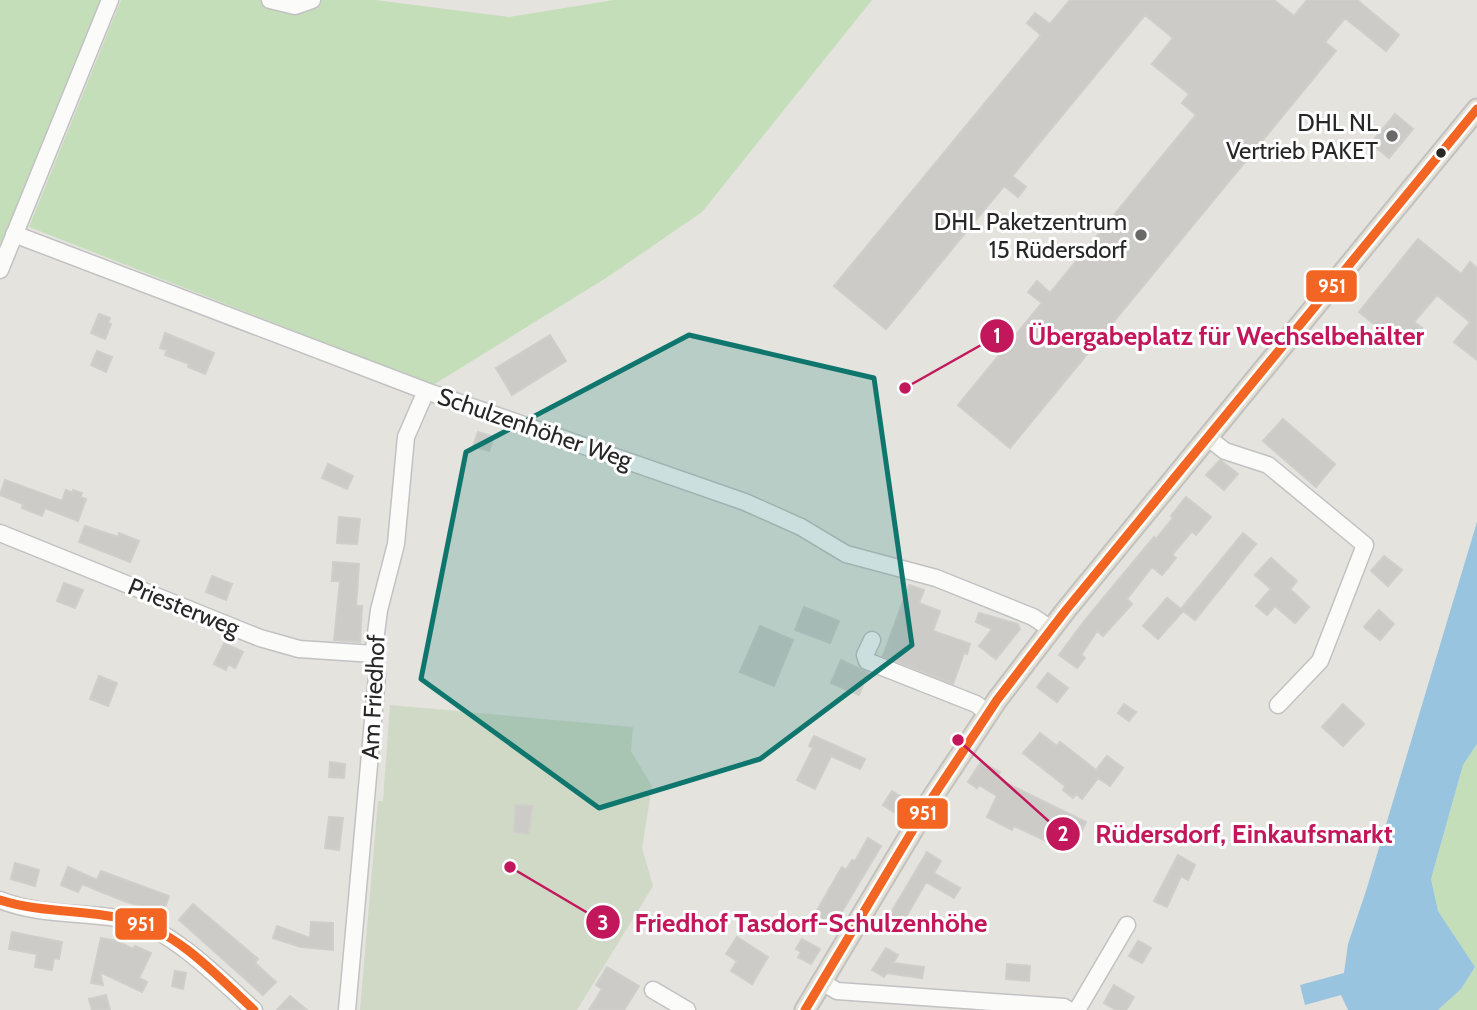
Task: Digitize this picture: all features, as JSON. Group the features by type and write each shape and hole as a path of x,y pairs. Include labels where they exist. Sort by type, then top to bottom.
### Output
{"main road":[{"path":"806,1010 932,798 988,713 1198,442 1477,109"}],"street":[{"path":"0,270 110,0"},
{"path":"270,0 295,6 313,0"},
{"name":"Schulzenhöher Weg","path":"14,234 426,391 745,502 801,527 846,554 936,578 1033,617 1051,629"},
{"name":"Am Friedhof","path":"347,1010 377,676 374,654 379,610 396,544 406,437 426,391"},
{"path":"1198,442 1268,465 1365,545 1320,661 1278,705"},
{"name":"Priesterweg","path":"0,533 260,638 299,649 374,654"},
{"path":"872,640 865,655 867,661 976,704 988,713"},
{"path":"0,900 46,912 136,922 172,939 254,1010"},
{"path":"1077,1010 1127,925"},
{"path":"822,982 837,991 1064,1007 1069,1010"},
{"path":"653,990 687,1010"}],"highlighted area":[{"path":"689,335 874,378 912,645 760,759 599,808 421,679 466,452"}],"green space":[{"path":"0,0 104,0 0,245"},
{"path":"121,0 375,0 509,17 614,0 872,0 702,212 606,278 433,385 29,227"},
{"path":"390,705 633,727 631,751 652,786 642,848 653,886 577,1010 360,1010 378,801 383,801"},
{"path":"1477,744 1477,1010 1438,1010 1461,989 1475,967 1438,911 1431,879 1463,765"}],"water":[{"path":"1477,522 1477,744 1463,765 1431,879 1438,911 1475,967 1461,989 1438,1010 1348,1010 1341,995 1305,1005 1300,985 1344,973 1348,944"}],"building":[{"name":"DHL Paketzentrum 15 Rüdersdorf","path":"1070,0 1274,0 1294,16 1307,0 1357,0 1399,35 1386,51 1345,18 1325,42 1336,51 1010,448 958,405 1042,303 1028,292 1037,281 1050,293 1196,115 1182,103 1189,94 1152,64 1173,38 1145,15 1012,176 1026,187 1018,197 1004,186 886,329 834,286 1041,35 1027,23 1035,13 1050,24"},
{"name":"DHL NL Vertrieb PAKET","path":"1395,114 1413,129 1389,158 1371,143"},
{"path":"1418,239 1461,274 1470,262 1477,268 1477,360 1454,342 1470,322 1437,295 1414,322 1422,328 1415,336 1408,330 1398,343 1359,312"},
{"path":"99,314 110,318 108,323 111,324 105,339 91,333"},
{"path":"165,333 214,353 205,374 188,367 189,364 165,355 167,350 160,348"},
{"path":"550,335 566,361 512,395 496,368"},
{"path":"97,351 112,357 106,372 91,365"},
{"path":"1283,419 1335,464 1316,487 1263,441"},
{"path":"478,432 494,437 489,451 473,446"},
{"path":"1220,460 1238,474 1224,490 1206,475"},
{"path":"328,464 353,476 347,489 322,478"},
{"path":"5,480 62,501 66,490 82,493 80,497 86,499 78,521 45,508 42,516 22,508 23,504 0,495"},
{"path":"1186,497 1211,517 1196,535 1192,531 1172,555 1176,558 1162,575 1152,567 1127,599 1132,604 1103,636 1097,631 1081,655 1085,658 1077,668 1059,655 1154,537 1156,539 1173,518 1171,516"},
{"path":"339,517 360,519 357,544 337,543"},
{"path":"85,526 118,537 119,533 139,541 130,562 79,542"},
{"path":"1243,533 1256,544 1195,620 1183,611 1158,639 1143,626 1167,598 1181,609"},
{"path":"1384,556 1402,570 1388,586 1371,571"},
{"path":"1271,558 1297,581 1290,589 1309,607 1295,623 1275,606 1267,615 1256,606 1271,589 1255,575"},
{"path":"333,562 359,564 356,606 362,606 360,642 334,640 340,581 332,581"},
{"path":"212,576 232,584 226,600 206,592"},
{"path":"64,583 83,590 75,608 57,601"},
{"path":"909,585 924,590 919,603 940,611 933,631 970,644 953,684 883,656"},
{"path":"804,607 839,621 830,643 795,630"},
{"path":"1379,610 1394,624 1380,640 1364,627"},
{"path":"979,613 1018,624 1020,629 996,659 979,646 992,629 976,622"},
{"path":"760,626 793,640 774,686 740,672"},
{"path":"224,643 243,652 235,668 228,664 226,670 214,664"},
{"path":"841,660 868,673 859,695 831,683"},
{"path":"1048,673 1068,688 1057,702 1037,687"},
{"path":"99,676 117,683 108,706 90,699"},
{"path":"1124,704 1136,712 1129,721 1118,713"},
{"path":"1343,704 1364,724 1343,746 1322,727"},
{"path":"1040,733 1057,746 1060,742 1096,770 1107,756 1123,768 1110,786 1098,778 1082,799 1076,794 1073,798 1063,790 1065,786 1023,753"},
{"path":"814,736 865,759 860,769 831,756 815,789 797,780 813,748 809,746"},
{"path":"330,762 345,764 344,778 329,777"},
{"path":"981,762 1000,772 996,778 1086,822 1073,849 1063,844 1061,848 1014,826 1012,830 987,817 997,796 968,782"},
{"path":"892,791 906,800 897,814 883,805"},
{"path":"516,805 532,806 529,834 514,832"},
{"path":"329,817 343,818 339,850 325,848"},
{"path":"868,838 881,846 834,925 815,914 842,867 846,870 852,860 855,861"},
{"path":"927,852 941,861 934,873 960,888 954,898 926,882 898,931 885,923"},
{"path":"1178,855 1195,865 1188,880 1181,876 1167,907 1154,901"},
{"path":"15,863 39,870 35,886 11,879"},
{"path":"68,867 97,880 101,871 169,896 163,913 82,884 78,892 61,885"},
{"path":"193,904 258,959 255,963 276,982 263,995 179,920"},
{"path":"311,922 333,923 333,950 301,947 273,938 277,926 310,938"},
{"path":"12,932 62,942 59,959 54,958 52,970 35,967 37,954 9,949"},
{"path":"737,937 768,957 752,984 731,971 737,961 726,954"},
{"path":"101,938 117,941 133,949 135,946 151,953 139,978 147,982 142,992 100,972 103,985 91,983"},
{"path":"802,939 820,949 811,964 798,957 801,952 796,949"},
{"path":"1138,941 1151,948 1142,963 1129,956"},
{"path":"886,948 898,955 893,963 924,967 922,978 887,973 884,977 872,970"},
{"path":"1007,964 1030,966 1029,981 1006,979"},
{"path":"607,967 639,986 624,1010 589,1010 602,989 596,985"},
{"path":"175,971 186,973 183,989 172,986"},
{"path":"1114,985 1134,997 1126,1010 1116,1010 1104,1003"},
{"path":"106,995 110,1010 92,1010 89,999"},
{"path":"290,996 307,1010 277,1010"}],"transit line":[{"name":"951","path":"805,1010 932,798 997,700 1066,610 1477,109"},
{"name":"951","path":"0,900 33,908 116,917 150,927 183,946 254,1010"}],"place":[{"name":"DHL NL Vertrieb PAKET","path":"1392,136"},
{"name":"DHL Paketzentrum 15 Rüdersdorf","path":"1141,235"},
{"name":"Übergabeplatz für Wechselbehälter","path":"905,388"},
{"name":"Rüdersdorf, Einkaufsmarkt","path":"958,740"},
{"name":"Friedhof Tasdorf-Schulzenhöhe","path":"510,867"}]}
